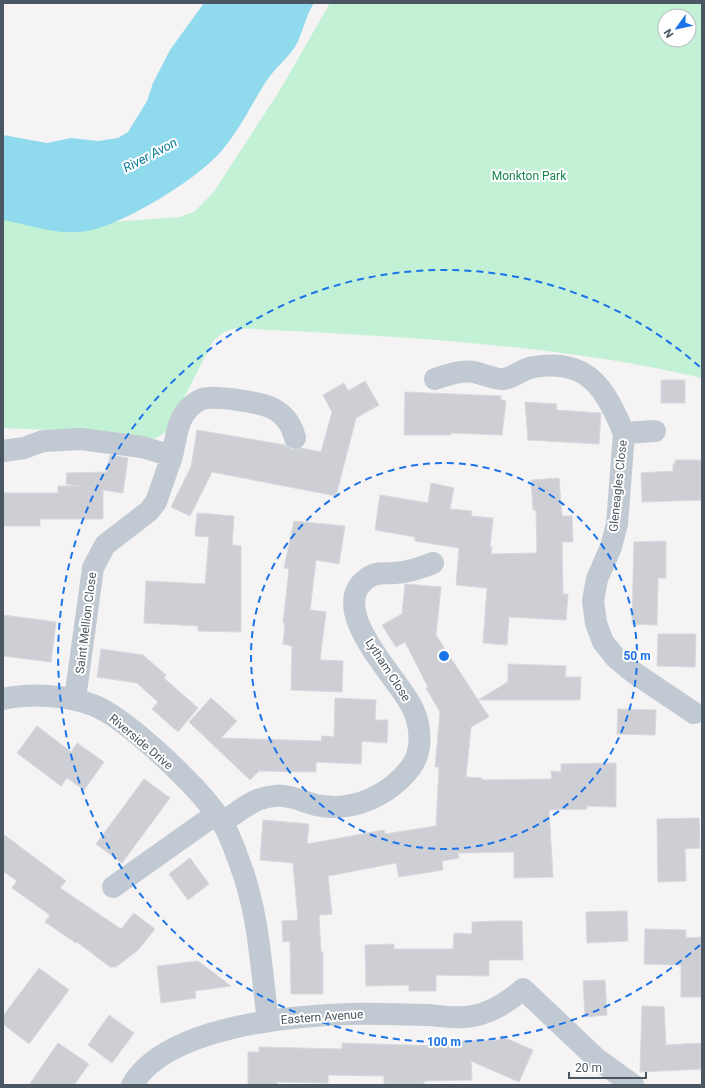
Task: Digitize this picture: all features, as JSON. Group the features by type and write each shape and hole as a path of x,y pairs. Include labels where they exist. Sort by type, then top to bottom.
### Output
{"street":[{"path":"435,379 466,371 505,378 535,366 568,366 587,376 600,387 611,403 624,433"},
{"name":"Saint Mellion Close","path":"76,700 93,568 105,545 149,511 156,502 172,456 182,416 190,407 200,400 208,398 260,404 272,408 288,421 293,428 295,438"},
{"name":"Gleneagles Close","path":"655,431 624,433 617,524 611,547 597,579 593,601 596,623 603,642 616,658 633,672 694,712"},
{"path":"3,451 24,448 43,441 81,439 142,447 172,456"},
{"name":"Lytham Close","path":"219,818 259,799 276,796 288,796 322,806 358,804 389,790 413,765 418,752 420,734 413,709 370,645 357,614 354,597 359,587 368,578 379,572 395,573 414,570 433,563"},
{"name":"Riverside Drive","path":"3,699 33,696 76,700 100,709 133,732 172,767 219,818 241,865 251,899 268,1021"},
{"path":"113,887 219,818"},
{"name":"Eastern Avenue","path":"132,1085 142,1072 161,1056 183,1043 208,1034 268,1021 350,1014 465,1018 497,1008 512,999 523,989 597,1059 633,1085"}],"green space":[{"name":"Monkton Park","path":"330,3 702,3 702,378 645,366 529,349 412,338 236,328 224,332 213,341 167,431 155,439 57,430 3,428 3,211 83,224 180,217 194,212 213,193 280,90"}],"water":[{"name":"River Avon","path":"204,3 314,3 295,47 267,80 241,124 223,149 212,161 160,199 120,220 102,227 87,231 66,232 3,220 3,135 47,143 71,138 98,141 118,138 128,132 147,101 153,83 170,50"}],"building":[{"path":"661,380 685,380 685,403 661,403"},
{"path":"365,381 379,405 356,418 336,496 212,472 190,516 171,507 191,467 197,430 285,445 292,450 301,448 321,452 332,412 323,395 344,383 348,391"},
{"path":"405,392 501,396 501,400 506,401 502,435 451,433 451,435 404,435"},
{"path":"525,402 557,404 556,410 601,413 599,444 528,440"},
{"path":"110,455 128,458 123,493 103,490 103,519 40,519 40,526 3,526 3,493 58,493 58,486 79,486 66,484 67,473 107,472"},
{"path":"675,460 702,460 702,500 642,502 641,473 673,471 673,464 675,464"},
{"path":"559,478 562,516 572,516 573,542 562,542 563,594 568,594 566,620 509,617 507,645 483,643 487,588 456,585 459,548 415,541 415,537 375,530 380,495 428,503 431,483 454,488 450,509 472,511 471,516 493,518 490,547 492,547 491,554 537,553 536,510 533,510 531,480"},
{"path":"197,513 234,516 232,545 241,546 241,632 198,631 198,626 144,623 146,581 205,584 209,537 195,536"},
{"path":"294,521 345,526 339,564 316,560 310,610 326,612 320,660 343,661 342,692 291,690 292,646 283,644 285,623 283,623 289,569 284,568"},
{"path":"666,541 666,578 658,578 657,625 632,624 634,542"},
{"path":"405,584 441,587 436,635 489,717 471,727 466,777 482,778 481,780 552,779 551,771 561,772 561,764 616,763 616,807 587,806 587,809 549,810 553,877 514,878 514,852 458,853 459,858 442,861 443,870 399,877 396,863 328,876 332,914 319,915 321,952 323,952 323,994 291,994 290,941 283,942 282,921 298,920 293,863 260,860 263,820 309,824 307,844 384,830 385,834 436,826 439,767 435,767 440,712 426,688 428,687 405,642 396,647 382,625 402,614"},
{"path":"3,615 56,622 51,662 3,656"},
{"path":"658,634 696,634 695,667 657,666"},
{"path":"101,649 143,655 166,675 164,678 198,708 178,732 152,709 158,702 137,683 97,677"},
{"path":"508,664 566,666 565,677 581,677 580,700 478,700 508,682"},
{"path":"211,698 237,721 221,738 321,741 322,736 334,737 335,698 376,700 375,720 388,720 387,743 362,741 361,764 316,762 316,772 259,771 250,780 189,722"},
{"path":"618,709 656,710 655,735 617,734"},
{"path":"37,726 71,752 77,743 104,762 84,790 67,778 61,786 17,753"},
{"path":"144,779 170,798 122,863 96,844"},
{"path":"699,818 700,848 685,849 686,881 658,882 657,819"},
{"path":"3,834 66,881 60,888 121,929 134,913 155,929 138,950 116,967 110,967 77,942 76,943 45,922 50,915 12,888 17,881 3,871"},
{"path":"190,858 209,884 188,900 169,874"},
{"path":"627,911 628,941 587,943 586,912"},
{"path":"522,921 523,960 489,960 489,976 436,975 436,991 409,991 409,985 366,986 365,945 394,944 394,949 453,949 454,933 472,934 472,922"},
{"path":"645,929 686,930 686,938 702,937 702,997 681,997 681,965 644,964"},
{"path":"198,961 231,986 195,991 196,998 161,1003 157,966"},
{"path":"39,968 69,990 29,1044 3,1024 3,1016"},
{"path":"605,980 607,1015 585,1017 583,981"},
{"path":"642,1006 664,1007 666,1045 702,1043 702,1069 640,1072"},
{"path":"109,1015 134,1033 112,1063 88,1045"},
{"path":"501,1036 533,1050 519,1082 471,1061 472,1080 424,1081 424,1084 384,1084 384,1076 328,1075 328,1083 277,1082 277,1085 248,1085 248,1052 259,1052 259,1047 342,1049 342,1043 438,1046 429,1042 499,1040"},
{"path":"58,1043 89,1064 74,1085 29,1085"}]}
